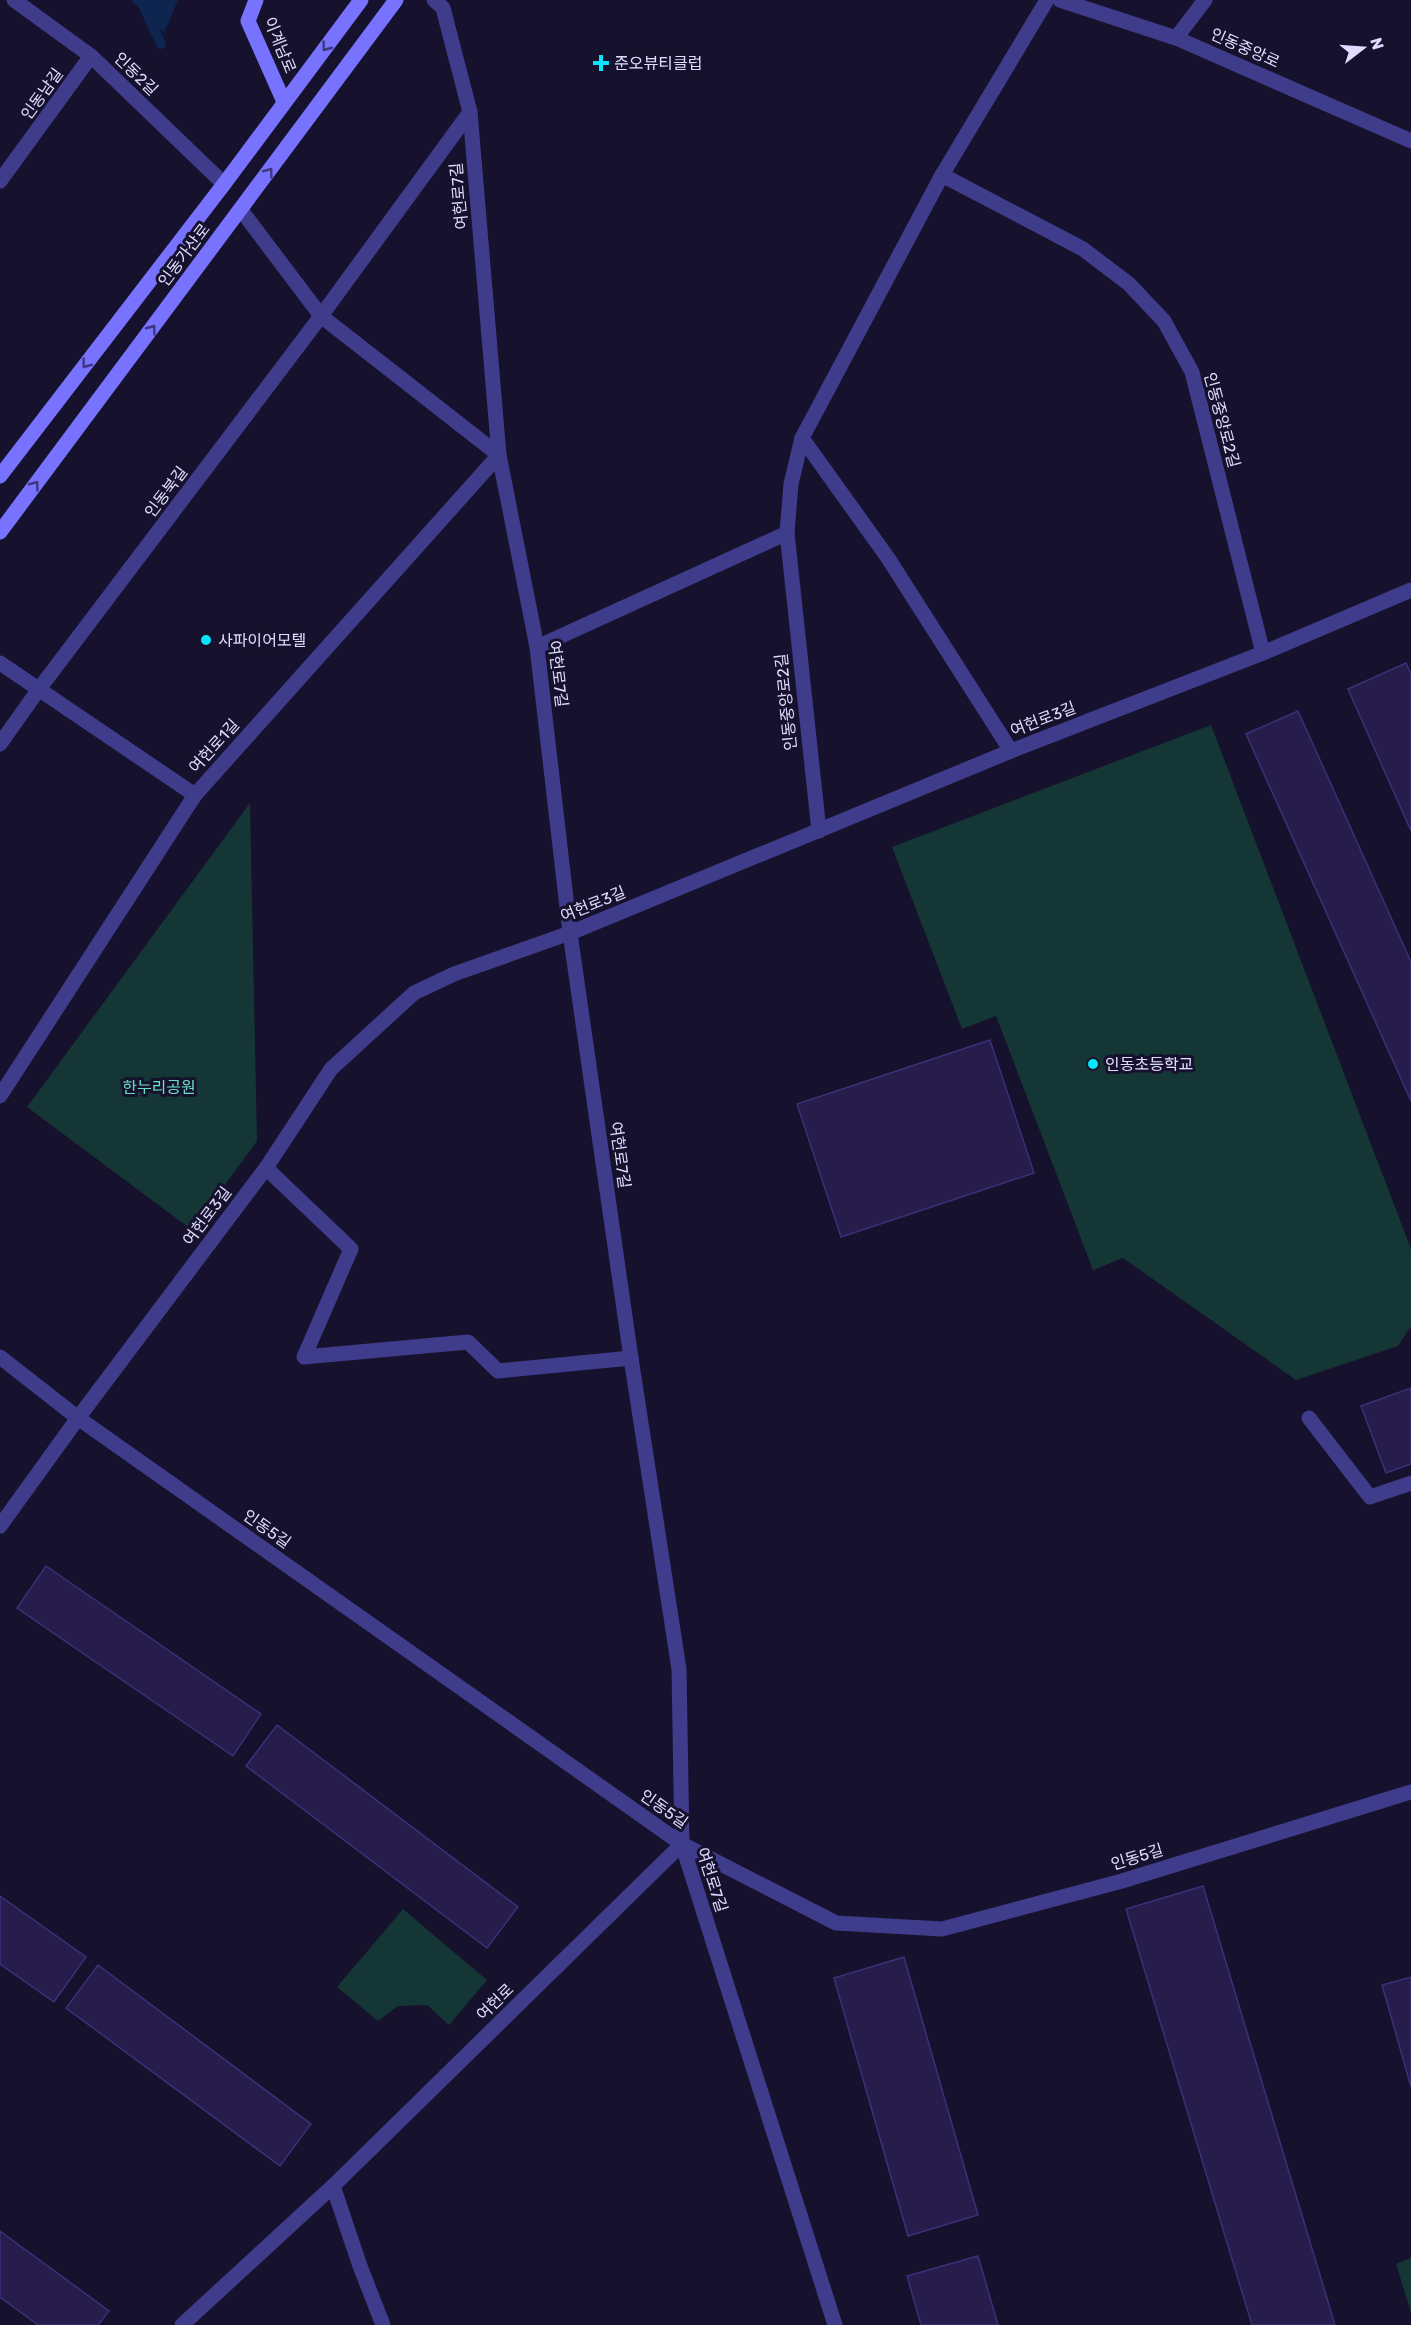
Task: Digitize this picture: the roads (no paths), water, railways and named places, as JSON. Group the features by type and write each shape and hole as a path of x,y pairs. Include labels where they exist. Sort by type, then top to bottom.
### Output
{"main road":[{"name":"이계남로","path":"256,0 248,21 284,102"},
{"name":"인동가산로","path":"0,476 224,184 361,0"},
{"name":"인동가산로","path":"0,532 396,0"}],"street":[{"name":"인동2길","path":"14,0 91,56 224,184"},
{"name":"여헌로7길","path":"434,0 443,8 470,112 499,455 537,647 570,933 631,1358 679,1669 682,1844 834,2325"},
{"name":"인동중앙로2길","path":"819,831 787,533 791,484 802,438 942,176 1047,0"},
{"name":"인동중앙로","path":"1060,0 1176,38 1411,141"},
{"path":"1176,38 1205,0"},
{"name":"인동남길","path":"0,181 91,56"},
{"name":"인동북길","path":"0,744 39,689 321,316 470,112"},
{"name":"인동중앙로2길","path":"942,176 1083,249 1129,284 1164,321 1192,372 1263,653"},
{"path":"241,210 321,316 499,455"},
{"path":"802,438 888,558 1011,751"},
{"name":"여헌로1길","path":"0,1096 195,795 499,455"},
{"path":"537,647 787,533"},
{"name":"여헌로3길","path":"0,1526 78,1418 266,1168 330,1069 414,993 454,974 570,933 1011,751 1263,653 1411,590"},
{"path":"0,663 195,795"},
{"path":"266,1168 351,1249 304,1357 468,1342 498,1371 631,1358"},
{"name":"인동5길","path":"0,1357 78,1418 682,1844 836,1923 942,1929 1122,1881 1411,1792"},
{"path":"1309,1418 1370,1497 1411,1483"},
{"name":"여헌로","path":"182,2325 333,2186 682,1844"},
{"path":"333,2186 383,2325"}],"water":[{"path":"131,0 178,0 164,33"}],"waterway":[{"path":"143,0 143,5 161,44"}],"place":[{"name":"준오뷰티클럽","path":"601,63"},
{"name":"사파이어모텔","path":"206,640"},
{"name":"인동초등학교","path":"1093,1064"}],"park label":[{"name":"한누리공원","path":"159,1087"}]}
